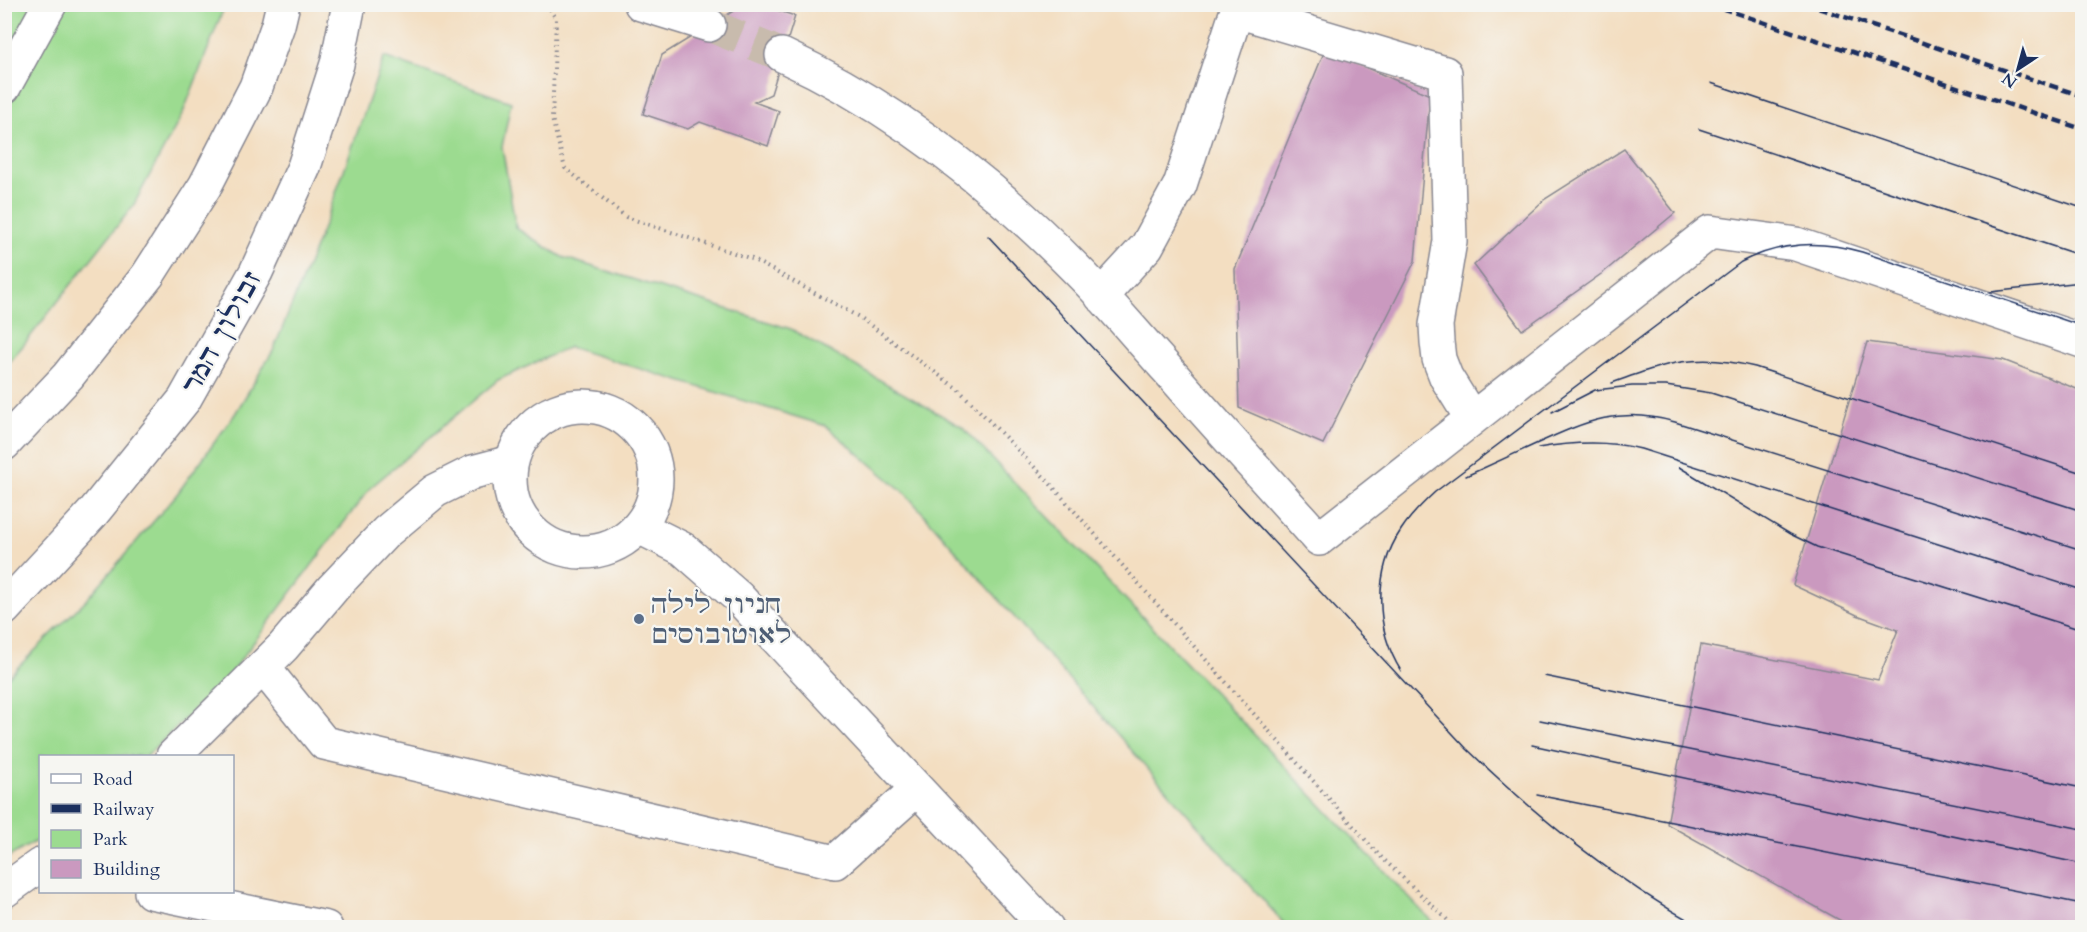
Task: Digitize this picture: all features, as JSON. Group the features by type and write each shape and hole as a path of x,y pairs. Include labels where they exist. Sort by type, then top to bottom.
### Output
{"main road":[{"path":"4,87 50,4"},
{"name":"זבולון המר","path":"4,609 92,514 184,400 261,262 304,167 337,64 349,4"},
{"path":"641,4 709,25"},
{"path":"1101,296 1147,246 1180,185 1238,8 1445,74 1450,241 1437,317 1437,342 1439,359 1446,377 1472,419"},
{"path":"4,444 68,376 148,274 205,186 256,87 280,15"},
{"path":"782,55 821,72 867,99 950,155 1020,215 1081,273 1319,539 1710,232 1796,244 2082,341"},
{"path":"573,405 596,406 617,413 635,426 648,444 656,465 656,487 651,509 639,527 620,543 597,551 573,552 549,544 530,529 516,510 510,486 511,462 519,441 534,424 552,411 573,405"},
{"path":"174,755 263,667 386,532 435,491 473,472 511,462"},
{"path":"639,527 683,549 738,597 1047,927"},
{"path":"263,667 324,743 835,862 917,789"},
{"path":"4,891 39,867"},
{"path":"161,893 326,927"}],"path":[{"path":"547,4 556,19 552,119 565,168 626,217 752,259 859,317 958,389 1046,479 1378,854 1456,927"}],"green space":[{"path":"5,5 225,5 183,113 133,206 5,366"},
{"path":"384,57 511,102 502,147 516,228 562,257 791,329 962,427 1437,927 1287,927 906,494 826,426 569,347 498,380 370,488 230,674 148,755 39,755 39,840 5,859 5,680 88,598 177,494 235,414 273,351 327,218"}],"building":[{"path":"743,5 761,5 795,16 771,94 754,102 779,111 768,146 700,122 688,129 643,114 662,55"},
{"path":"1325,50 1430,95 1415,261 1323,444 1239,408 1235,269"},
{"path":"1624,149 1675,213 1604,272 1522,330 1474,265 1545,199"},
{"path":"1867,342 2003,360 2082,391 2082,928 1854,928 1667,824 1701,645 1878,680 1898,630 1857,615 1793,585"}],"tunnel":[{"path":"709,25 782,55"}],"tram line":[{"path":"1711,83 2082,208"},
{"path":"1699,129 2082,256"},
{"path":"988,236 1467,749 1578,846 1638,889 1702,928"},
{"path":"1401,671 1392,655 1382,619 1382,582 1392,546 1412,515 1435,492 1741,262 1771,250 1800,245 1846,248 2082,326"},
{"path":"1990,292 2082,282"},
{"path":"1612,383 1666,365 1698,360 1716,360 1755,367 2082,473"},
{"path":"1552,412 1595,390 1632,386 1666,386 1711,393 2082,511"},
{"path":"1466,476 1588,422 1621,416 1656,417 2082,550"},
{"path":"1538,448 1589,443 1615,444 1641,449 2082,590"},
{"path":"1679,467 1790,534 1817,547 2082,630"},
{"path":"1544,676 2082,788"},
{"path":"1540,720 2082,829"},
{"path":"1532,745 2082,864"},
{"path":"1537,795 2082,904"}],"railway":[{"path":"1709,4 2082,129"},
{"path":"1806,4 2082,96"}],"place":[{"name":"חניון לילה לאוטובוסים","path":"639,619"}]}
